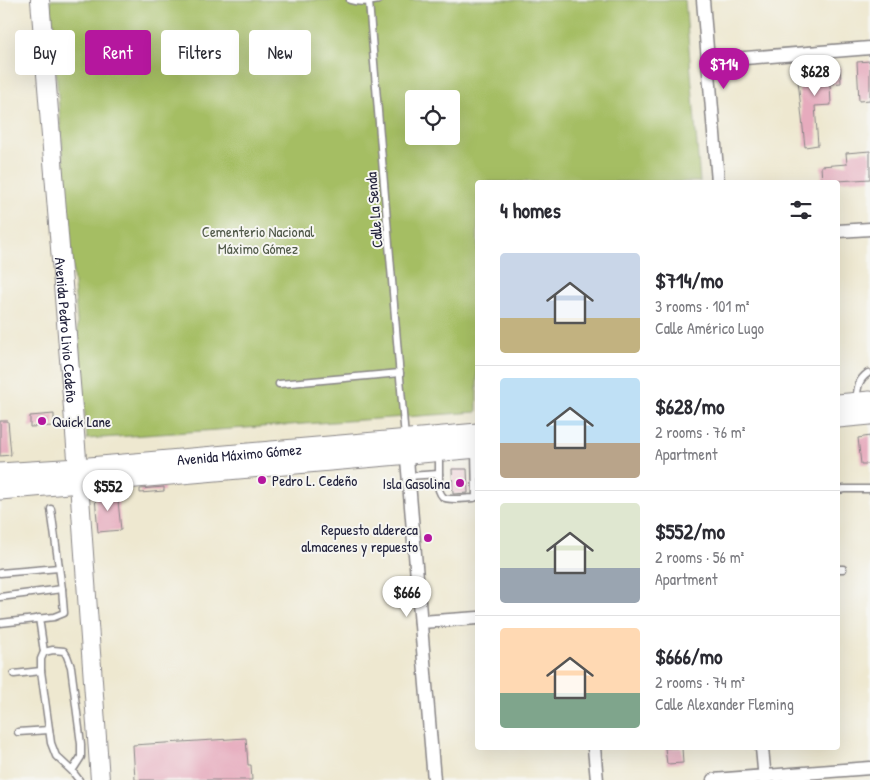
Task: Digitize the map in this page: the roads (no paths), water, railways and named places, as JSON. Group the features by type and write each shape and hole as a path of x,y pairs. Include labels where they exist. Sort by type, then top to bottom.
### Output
{"main road":[{"name":"Avenida Pedro Livio Cedeño","path":"40,0 79,475 100,780"},
{"path":"840,418 870,416"},
{"name":"Avenida Máximo Gómez","path":"406,447 438,451 475,443"},
{"name":"Avenida Máximo Gómez","path":"0,490 79,475 406,447 475,443"},
{"name":"Avenida Máximo Gómez","path":"0,473 79,475"}],"street":[{"path":"703,0 718,180"},
{"path":"708,61 870,48"},
{"path":"840,232 870,229"},
{"path":"406,447 434,780"},
{"path":"421,622 475,618"},
{"path":"594,750 597,780"},
{"path":"762,750 765,778"},
{"path":"713,780 765,778 870,768"}],"lane":[{"path":"350,0 355,2 379,0"},
{"name":"Calle La Senda","path":"369,2 406,447"},
{"path":"279,384 400,372"},
{"path":"854,402 859,381 868,374"},
{"path":"438,451 439,490 441,495 448,499 475,498"},
{"path":"408,476 439,474"},
{"path":"840,490 870,489"},
{"path":"0,622 54,617 64,613 50,508"},
{"path":"0,573 59,568"},
{"path":"0,597 62,589"},
{"path":"39,618 44,652 40,671 51,743 56,756 79,780"},
{"path":"44,652 53,650 64,651 71,668 81,744 81,757 72,771"},
{"path":"14,674 40,671"},
{"path":"18,732 49,730"}],"place":[{"name":"Quick Lane","path":"42,421"},
{"name":"Pedro L. Cedeño","path":"262,480"},
{"name":"Isla Gasolina","path":"460,483"},
{"name":"Repuesto aldereca almacenes y repuesto","path":"428,538"}],"park label":[{"name":"Cementerio Nacional Máximo Gómez","path":"258,240"}]}
